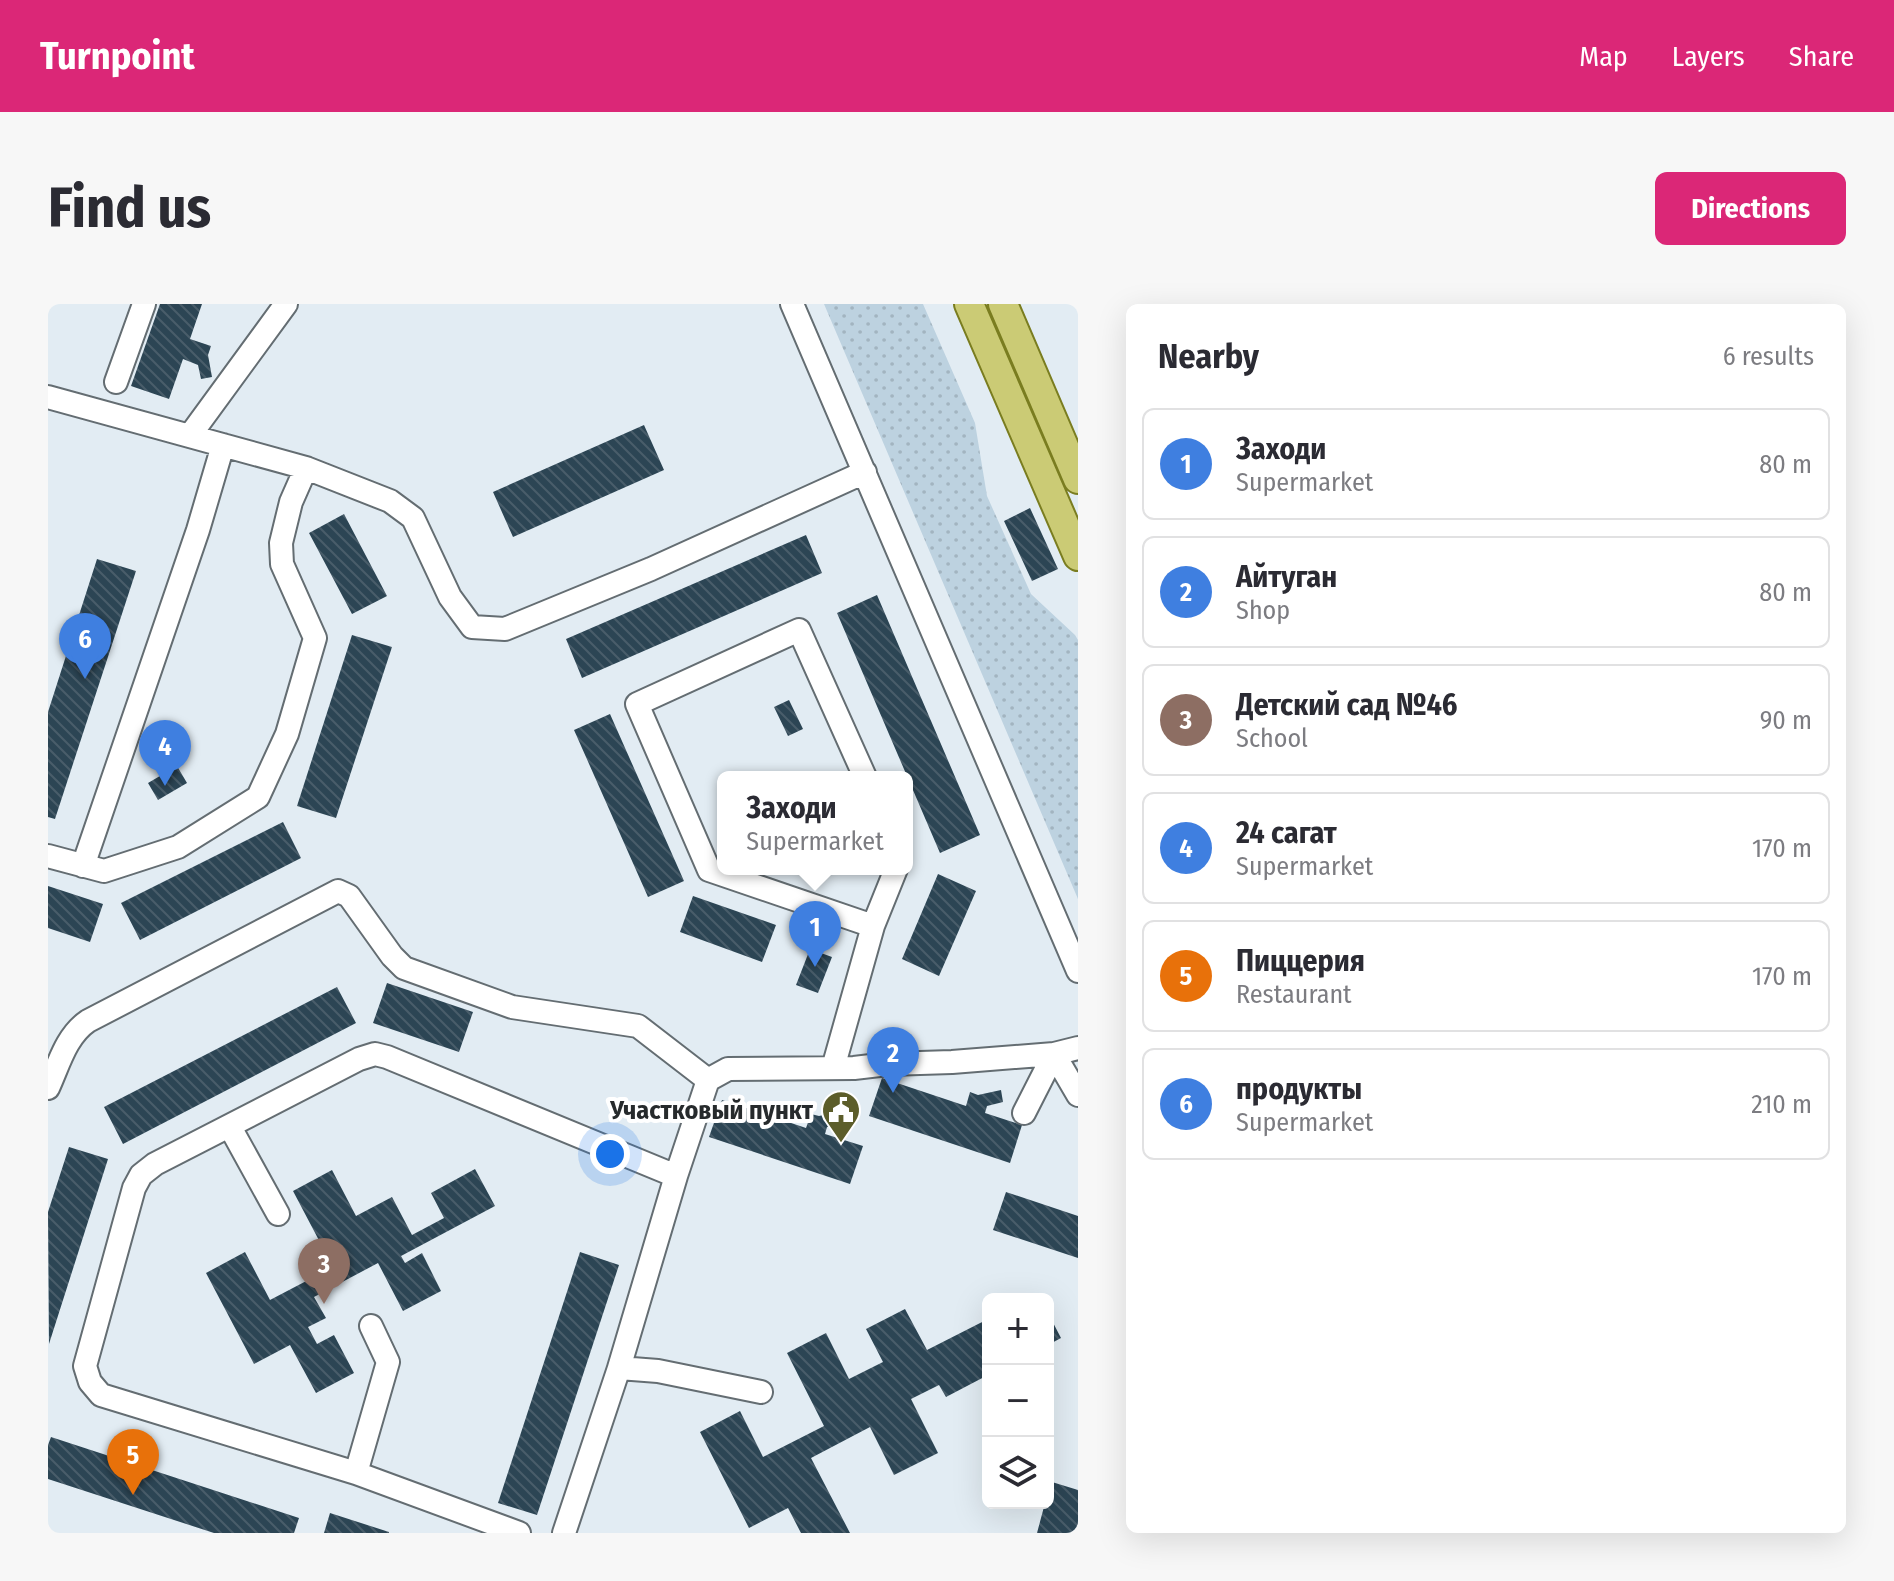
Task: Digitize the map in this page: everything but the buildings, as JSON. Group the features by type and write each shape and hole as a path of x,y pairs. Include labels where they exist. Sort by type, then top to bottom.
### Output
{"main road":[{"path":"969,304 1078,556"},
{"path":"1003,304 1078,479"}],"lane":[{"path":"116,382 144,304"},
{"path":"191,434 286,304"},
{"path":"792,304 1078,971"},
{"path":"48,397 306,468 390,501 413,518 450,597 472,627 505,629 651,569 865,472"},
{"path":"83,866 198,530 223,445"},
{"path":"48,856 104,871 178,847 258,797 287,734 315,638 282,564 281,543 291,502 306,468"},
{"path":"717,873 709,870 637,704 799,630 862,771"},
{"path":"724,875 873,926"},
{"path":"833,1068 873,926 894,875"},
{"path":"48,1088 77,1029 88,1021 338,891 349,896 404,968 512,1007 638,1026 708,1080"},
{"path":"564,1533 619,1368 708,1080 728,1069 833,1068 1054,1054 1078,1048"},
{"path":"519,1533 356,1473 101,1395 90,1382 85,1366 134,1188 141,1175 155,1164 359,1059 375,1054 676,1176"},
{"path":"1054,1054 1078,1095"},
{"path":"1024,1113 1054,1054"},
{"path":"230,1127 278,1214"},
{"path":"356,1473 388,1362 371,1326"},
{"path":"619,1368 658,1371 761,1392"}],"shaded area":[{"path":"824,304 923,304 975,423 987,496 1031,594 1078,640 1078,899"}],"place":[{"name":"продукты","path":"85,679"},
{"name":"24 сагат","path":"165,786"},
{"name":"Заходи","path":"815,967"},
{"name":"Айтуган","path":"893,1093"},
{"name":"Участковый пункт","path":"841,1144"},
{"name":"Детский сад №46","path":"324,1304"},
{"name":"Пиццерия","path":"133,1495"}]}
